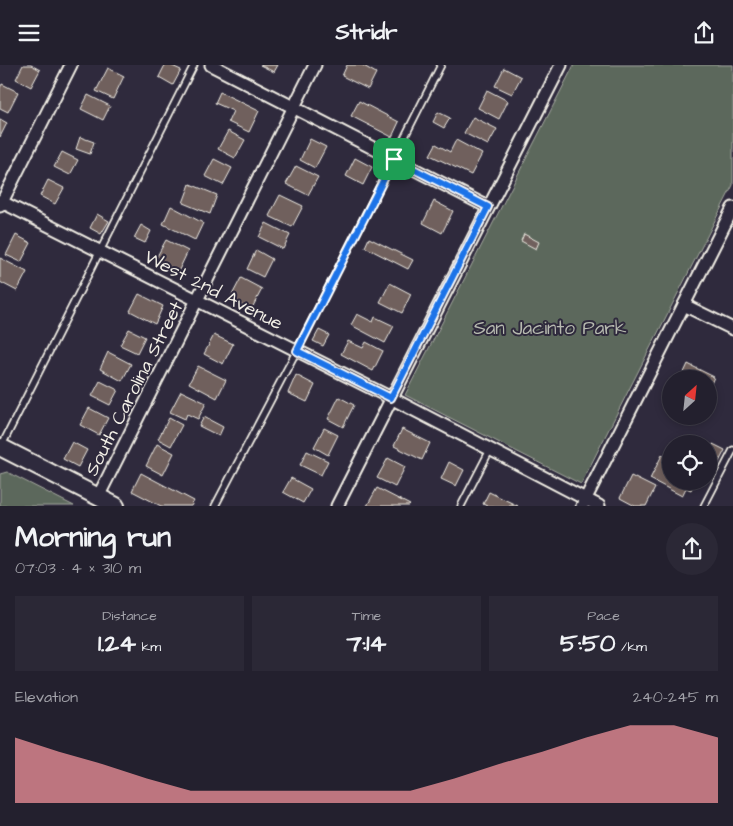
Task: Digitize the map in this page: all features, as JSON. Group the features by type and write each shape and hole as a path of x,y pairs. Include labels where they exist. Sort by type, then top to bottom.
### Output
{"main road":[{"path":"0,449 116,506"}],"street":[{"path":"1,203 72,65"},
{"path":"211,65 488,207"},
{"name":"South Carolina Street","path":"98,497 315,65"},
{"path":"337,506 561,65"},
{"name":"West 2nd Avenue","path":"1,203 391,398 584,502 599,506"},
{"path":"584,502 733,208"},
{"path":"684,305 733,329"}],"lane":[{"path":"0,449 194,65"},
{"path":"215,506 297,351 441,65"},
{"path":"461,506 490,450"},
{"path":"704,506 733,450"}],"green space":[{"name":"San Jacinto Park","path":"574,65 733,65 733,185 581,484 405,395"},
{"path":"7,472 74,506 0,506 0,474"}],"building":[{"path":"23,65 31,65 40,70 31,87 16,79"},
{"path":"165,65 181,70 173,85 159,77"},
{"path":"260,65 278,65 274,72"},
{"path":"347,65 362,65 376,73 368,89 342,76"},
{"path":"108,68 124,76 113,99 96,91"},
{"path":"504,68 521,77 512,94 495,86"},
{"path":"2,84 18,92 8,112 0,108 0,88"},
{"path":"487,90 508,101 499,119 478,108"},
{"path":"220,92 259,111 249,132 228,122 233,111 215,103"},
{"path":"88,95 110,106 103,120 81,109"},
{"path":"359,101 399,122 392,137 351,116"},
{"path":"438,112 450,118 444,128 433,122"},
{"path":"473,117 497,129 488,145 464,133"},
{"path":"0,119 7,123 0,137"},
{"path":"228,131 245,140 235,158 218,149"},
{"path":"80,137 94,142 90,154 76,149"},
{"path":"310,139 326,147 315,168 300,160"},
{"path":"456,140 482,154 471,175 430,155 436,144 450,152"},
{"path":"62,152 78,160 70,175 54,167"},
{"path":"355,158 372,167 363,185 346,176"},
{"path":"214,159 232,168 223,185 205,176"},
{"path":"296,166 318,177 308,195 286,184"},
{"path":"48,180 64,188 55,204 40,196"},
{"path":"190,184 217,195 210,214 183,203"},
{"path":"280,195 303,206 292,227 269,216"},
{"path":"434,201 453,211 442,233 423,223"},
{"path":"171,206 203,223 195,240 163,224"},
{"path":"97,214 109,221 101,234 90,228"},
{"path":"266,223 290,235 283,249 259,237"},
{"path":"141,225 151,231 145,243 134,238"},
{"path":"524,234 539,242 536,249 521,241"},
{"path":"16,235 31,243 21,262 6,255"},
{"path":"369,238 413,260 408,269 365,247"},
{"path":"166,240 188,251 178,272 155,260"},
{"path":"256,250 272,259 263,277 247,269"},
{"path":"0,258 27,272 17,291 0,282"},
{"path":"241,278 262,289 251,310 230,299"},
{"path":"390,283 411,294 402,313 380,302"},
{"path":"139,294 163,306 155,324 130,311"},
{"path":"357,314 373,322 375,317 394,326 385,343 351,325"},
{"path":"129,329 145,337 137,353 120,345"},
{"path":"319,330 329,335 323,346 313,341"},
{"path":"214,335 233,344 223,364 204,354"},
{"path":"348,341 363,348 366,342 383,351 373,371 341,354"},
{"path":"108,352 131,364 122,381 100,369"},
{"path":"688,364 700,370 685,370"},
{"path":"198,366 226,380 217,398 189,383"},
{"path":"296,375 315,385 307,402 288,393"},
{"path":"100,381 118,390 110,405 92,396"},
{"path":"181,391 206,403 198,419 187,414 185,419 170,412"},
{"path":"339,397 354,405 343,427 328,419"},
{"path":"89,408 108,418 99,435 80,425"},
{"path":"204,417 223,427 219,436 199,426"},
{"path":"169,418 182,425 171,446 158,439"},
{"path":"324,428 338,435 328,455 314,447"},
{"path":"402,429 430,443 422,460 394,446"},
{"path":"72,442 87,450 78,467 63,459"},
{"path":"157,444 174,453 163,475 146,466"},
{"path":"717,446 725,450 717,466"},
{"path":"307,451 328,461 321,475 300,465"},
{"path":"662,455 662,485 650,479"},
{"path":"388,458 405,467 395,487 377,478"},
{"path":"449,462 464,470 456,486 441,479"},
{"path":"141,473 194,501 191,506 161,506 132,491"},
{"path":"631,476 655,488 646,506 635,506 620,498"},
{"path":"291,478 311,489 303,503 283,492"},
{"path":"377,488 410,505 367,506"},
{"path":"671,490 685,490 682,496"},
{"path":"489,492 518,506 487,506 483,504"}],"route":[{"path":"394,159 488,207 391,398 297,351 394,159"}]}
